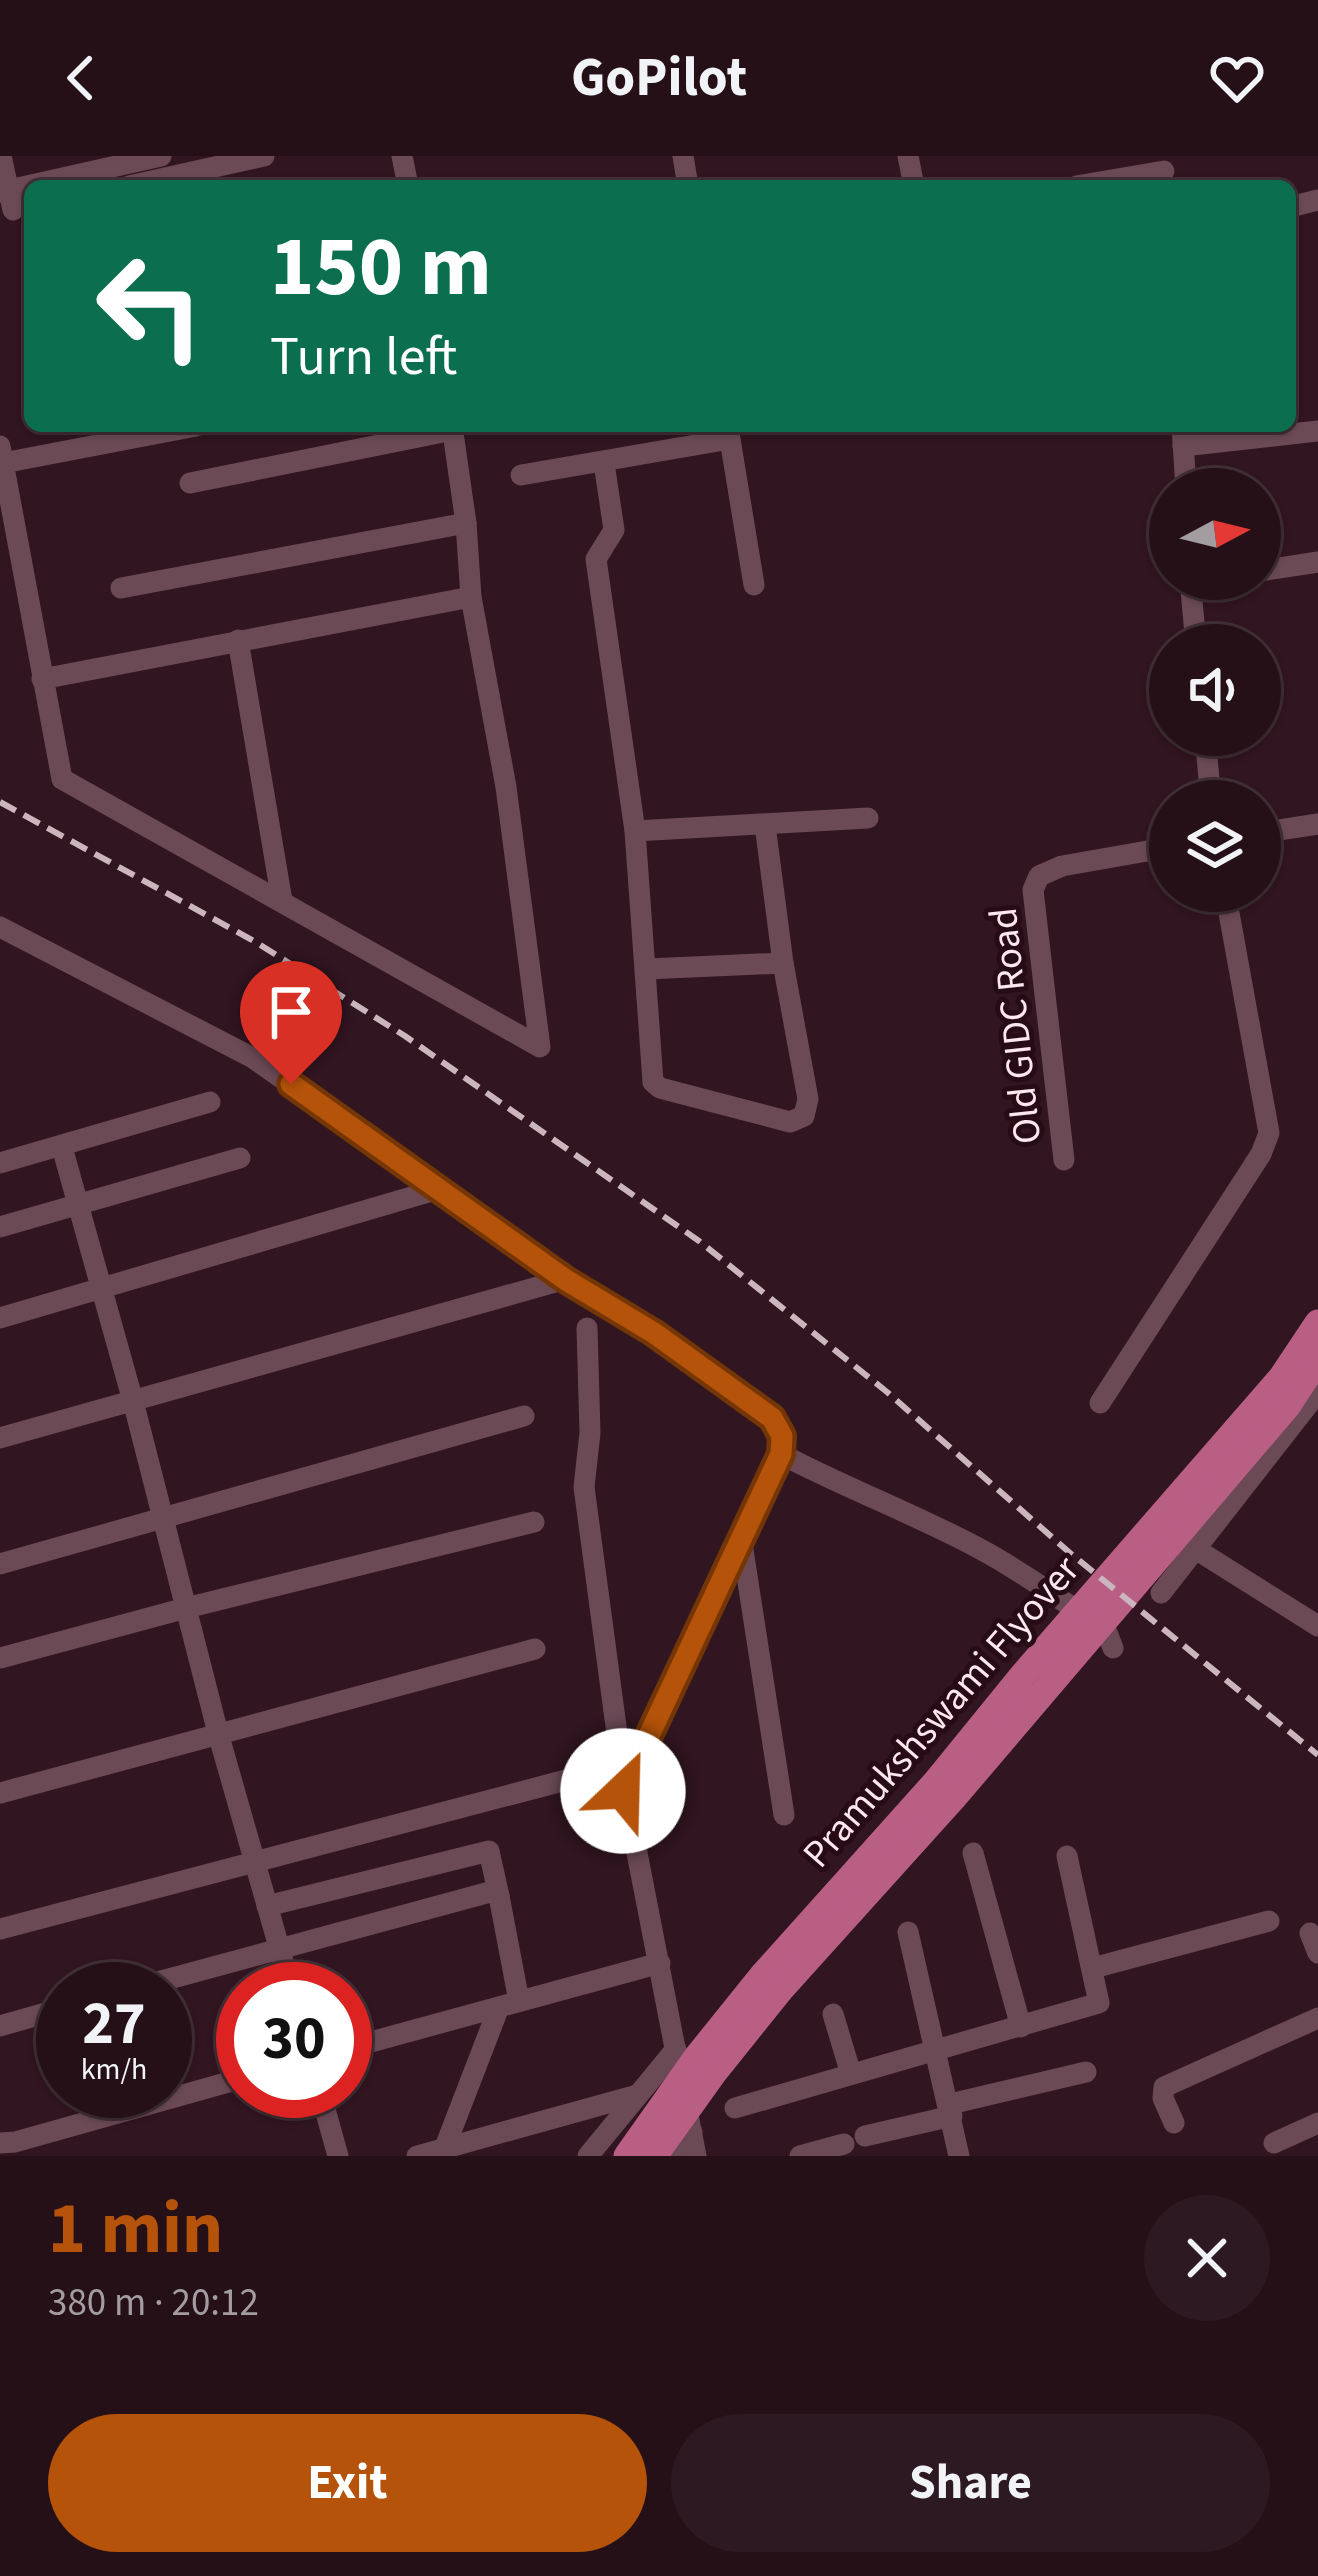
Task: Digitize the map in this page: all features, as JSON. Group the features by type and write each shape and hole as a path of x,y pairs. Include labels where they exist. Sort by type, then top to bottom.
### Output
{"main road":[{"name":"Pramukshswami Flyover","path":"627,2156 697,2057 763,1976 937,1782 1023,1675 1282,1377 1318,1322"},
{"name":"Pramukshswami Flyover","path":"654,2156 780,1990 954,1797 1288,1406 1318,1359"}],"street":[{"path":"1,156 10,202"},
{"path":"82,180 161,156"},
{"path":"153,180 264,156"},
{"path":"1111,180 1164,171"},
{"path":"140,432 1,455 7,533 62,779 540,1047 506,787 471,597 454,432"},
{"path":"190,483 434,432"},
{"path":"1185,468 1183,436 1291,432"},
{"path":"521,475 604,463 729,433 754,585"},
{"path":"604,463 614,530 596,559 635,831 656,1085 790,1122 804,1116 808,1099 783,963 765,825"},
{"path":"121,588 466,523"},
{"path":"1281,568 1318,562"},
{"path":"42,680 471,597"},
{"path":"238,640 281,902"},
{"path":"635,831 868,818"},
{"path":"1281,830 1318,824"},
{"name":"Old GIDC Road","path":"1064,1160 1033,890 1039,876 1062,866 1149,851"},
{"path":"1100,1403 1261,1154 1269,1133 1229,912"},
{"path":"0,927 253,1058 566,1280 654,1333 772,1418 782,1436 781,1454 624,1786"},
{"path":"647,969 783,963"},
{"path":"0,1163 210,1102"},
{"path":"62,1147 284,1962"},
{"path":"0,1227 240,1158"},
{"path":"0,1318 442,1188"},
{"path":"0,1438 566,1280"},
{"path":"586,1328 590,1433 584,1487 624,1786 696,2156"},
{"path":"1161,1593 1318,1392"},
{"path":"0,1564 524,1416"},
{"path":"781,1454 985,1551 1106,1630 1112,1648"},
{"path":"0,1658 534,1522"},
{"path":"742,1538 784,1814"},
{"path":"1194,1548 1318,1626"},
{"path":"0,1793 535,1649"},
{"path":"0,1929 566,1780"},
{"path":"267,1906 489,1851 499,1896 509,2004 445,2147"},
{"path":"973,1853 1022,2026"},
{"path":"736,2108 1099,2003 1067,1856"},
{"path":"192,1972 483,1893 499,1896"},
{"path":"1093,1968 1269,1921"},
{"path":"908,1932 959,2156"},
{"path":"372,2042 661,1963"},
{"path":"833,2014 850,2074"},
{"path":"0,2026 36,2016"},
{"path":"1174,2123 1163,2098 1164,2087 1318,2018"},
{"path":"588,2156 676,2049"},
{"path":"801,2156 1086,2072"},
{"path":"0,2143 25,2148 216,2087"},
{"path":"417,2156 637,2095"},
{"path":"327,2118 338,2156"},
{"path":"1274,2143 1318,2123"},
{"path":"673,2156 692,2132"}],"railway":[{"path":"0,802 254,941 405,1036 699,1241 887,1392 1070,1553 1318,1755"}],"route":[{"path":"291,1084 566,1280 654,1333 779,1427 781,1454 623,1791"}]}
